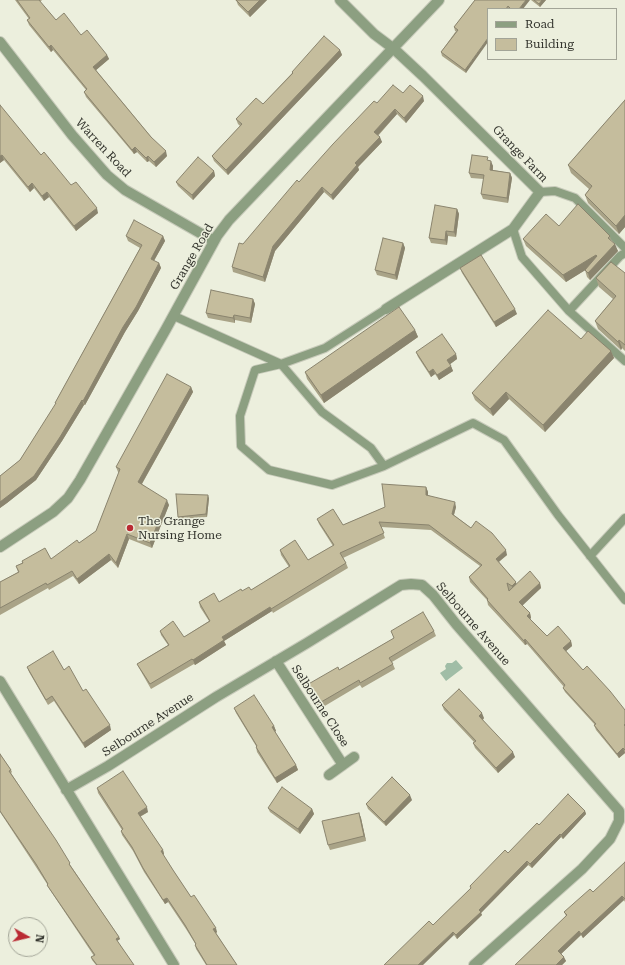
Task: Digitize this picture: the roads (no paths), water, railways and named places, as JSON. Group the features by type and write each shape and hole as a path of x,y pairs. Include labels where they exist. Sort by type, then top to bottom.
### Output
{"street":[{"name":"Grange Farm","path":"340,0 374,34 394,49 423,76 540,192 513,229 386,309"},
{"name":"Grange Road","path":"0,547 53,512 68,498 80,480 174,316 214,241 229,220 394,49 439,0"},
{"name":"Warren Road","path":"0,42 72,135 107,175 125,190 214,241"},
{"name":"Selbourne Avenue","path":"66,790 108,766 216,696 402,585 422,585 433,595 456,624 618,811 620,821 610,840 582,869 474,965"},
{"name":"Selbourne Close","path":"276,661 343,765"},
{"path":"0,681 174,965"},
{"name":"Selbourne Close","path":"330,775 354,757"}],"lane":[{"path":"540,192 555,192 575,198 625,248"},
{"path":"513,229 522,256 569,311 625,361"},
{"path":"569,311 620,256 625,253"},
{"path":"386,309 325,348 281,364 256,370 240,416 241,446 269,470 332,485 384,466 473,423 504,440 558,516 625,600"},
{"path":"174,316 281,364 322,412 371,448 384,466"},
{"path":"590,556 625,518"}],"place":[{"name":"The Grange Nursing Home","path":"130,528"}]}
